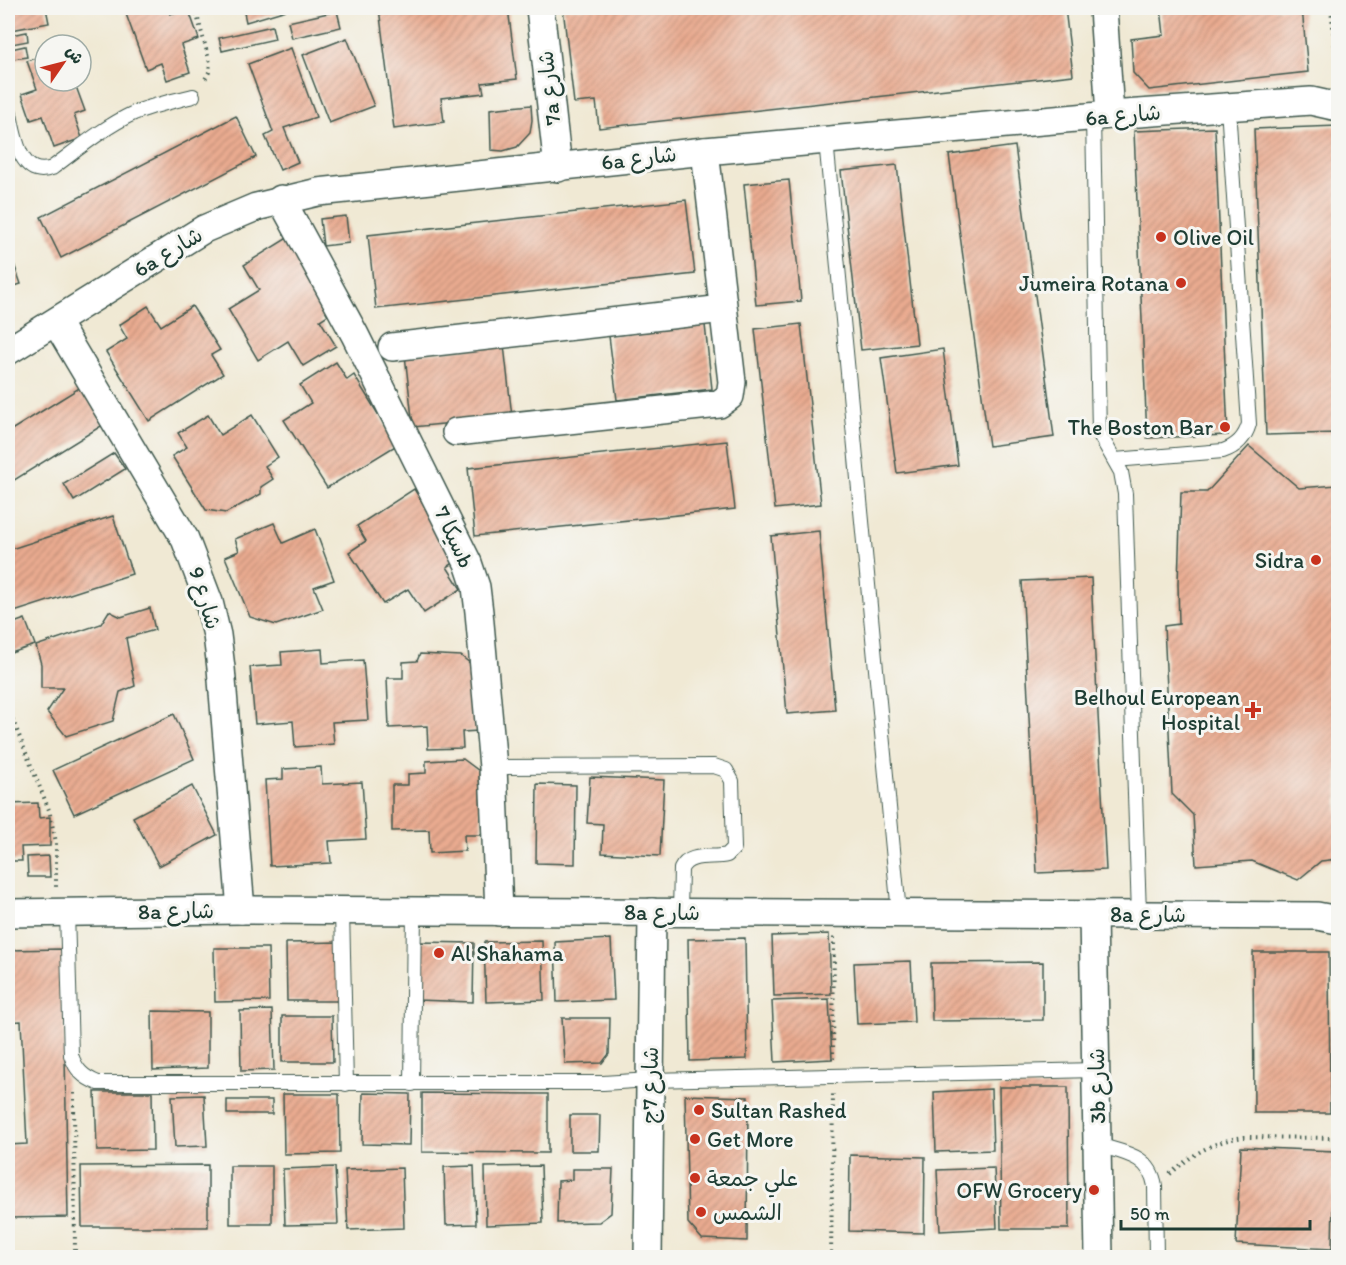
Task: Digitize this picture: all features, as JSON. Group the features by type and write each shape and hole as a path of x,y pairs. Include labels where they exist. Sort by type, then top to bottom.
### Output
{"street":[{"name":"7a شارع","path":"540,8 558,168"},
{"path":"1101,116 1103,8"},
{"path":"1311,101 1338,82"},
{"name":"6a شارع","path":"8,351 204,229 232,215 281,199 318,192 705,151 1101,116 1311,101 1338,107"},
{"path":"456,432 719,404 730,396 732,390 705,151"},
{"name":"سيكا 7b","path":"281,199 355,335 468,562 476,587 493,767 500,912"},
{"path":"392,347 723,309"},
{"name":"شارع 9","path":"56,322 185,539 209,602 217,635 221,668 241,910"},
{"name":"8a شارع","path":"8,913 241,910 1331,915"},
{"name":"شارع 7ج","path":"648,1257 652,912"},
{"name":"3b شارع","path":"1093,915 1099,1257"}],"lane":[{"path":"8,105 23,160 33,169 46,170 122,119 137,112 193,96"},
{"path":"1115,460 1223,451 1232,448 1246,434 1249,424 1228,107"},
{"path":"1101,116 1099,433 1115,460 1125,494 1139,914"},
{"path":"826,140 899,914"},
{"path":"493,767 714,766 726,770 732,781 734,848 727,855 692,859 683,864 680,912"},
{"path":"342,911 346,1084"},
{"path":"412,1084 414,911"},
{"path":"61,912 71,1055 74,1065 88,1079 108,1084 603,1083 1096,1070"},
{"path":"1098,1145 1142,1161 1154,1176 1155,1257"}],"path":[{"path":"193,96 207,77 210,67 195,8"},
{"path":"1331,8 1338,76"},
{"path":"8,708 44,795 53,825 61,912"},
{"path":"74,1065 75,1257"},
{"path":"1155,1186 1202,1149 1218,1142 1244,1137 1338,1138"}],"building":[{"path":"8,8 46,8 49,23 11,30"},
{"path":"142,8 167,8 170,14 188,8 199,39 181,45 190,72 167,80 161,63 146,69 126,14"},
{"path":"243,8 293,8 246,22"},
{"path":"379,8 508,8 517,79 482,83 484,93 441,98 444,122 394,129"},
{"path":"563,8 1065,8 1073,75 599,128 596,101 574,103"},
{"path":"1161,8 1302,8 1308,72 1149,90 1133,73 1131,39 1164,35"},
{"path":"337,11 341,27 292,38 288,22"},
{"path":"272,26 275,39 222,51 219,38"},
{"path":"27,32 28,41 12,44 10,35"},
{"path":"347,38 374,106 329,123 303,55"},
{"path":"25,46 27,57 13,59 11,49"},
{"path":"291,48 316,117 284,128 298,162 280,170 265,136 273,132 248,64"},
{"path":"33,59 33,78 27,61"},
{"path":"33,90 33,93 78,93 85,111 74,115 82,138 54,148 43,116 31,120 22,94"},
{"path":"531,105 530,133 517,147 503,151 491,150 490,109"},
{"path":"236,116 256,157 61,258 41,217"},
{"path":"1338,126 1338,433 1266,435 1254,129"},
{"name":"Jumeira Rotana","path":"1215,128 1228,435 1147,438 1134,131"},
{"path":"1015,146 1054,437 989,446 949,155"},
{"path":"897,165 917,344 861,350 841,171"},
{"path":"789,180 801,301 756,305 744,184"},
{"path":"686,200 695,274 376,309 368,235"},
{"path":"346,216 349,243 323,246 320,219"},
{"path":"289,237 334,311 320,320 336,346 303,366 288,341 258,360 228,309 259,290 244,265"},
{"path":"8,247 21,284 8,288"},
{"path":"148,306 161,326 192,306 220,350 211,355 223,374 149,421 106,352 127,339 119,325"},
{"path":"801,324 821,504 775,509 755,329"},
{"path":"705,325 712,389 617,400 609,336"},
{"path":"504,345 512,417 413,427 405,355"},
{"path":"943,349 958,465 897,473 881,358"},
{"path":"336,362 347,380 354,375 397,445 327,488 284,420 311,403 300,385"},
{"path":"84,385 106,423 8,484 8,432"},
{"path":"208,415 220,435 252,415 278,457 265,466 273,479 261,487 261,494 226,513 206,510 172,456 187,447 178,433"},
{"path":"727,441 735,509 475,536 468,468"},
{"name":"Belhoul European Hospital","path":"1249,446 1299,488 1337,485 1334,512 1338,518 1338,859 1321,861 1298,880 1252,861 1196,865 1193,815 1172,794 1164,626 1179,624 1181,492 1207,492"},
{"path":"114,453 125,469 74,501 64,484"},
{"path":"414,489 459,560 447,567 461,589 424,613 408,589 383,604 349,552 366,541 357,526"},
{"path":"113,516 132,574 8,614 8,550"},
{"path":"274,523 283,543 315,529 334,580 314,587 323,609 276,625 250,617 225,557 239,551 235,539"},
{"path":"819,531 835,710 787,714 771,536"},
{"path":"1091,578 1106,870 1037,873 1022,581"},
{"path":"150,608 155,630 126,638 135,686 120,692 113,721 66,736 47,712 63,688 41,688 41,664 36,646 101,624 109,611 121,617"},
{"path":"25,619 35,645 8,654 8,625"},
{"path":"322,649 323,663 363,660 368,720 332,722 334,744 295,747 293,721 255,724 250,667 282,665 281,652"},
{"path":"420,654 461,656 476,668 479,731 462,732 463,748 428,749 427,726 389,728 387,678 403,678 403,662 417,661"},
{"path":"174,714 194,759 74,814 53,770"},
{"path":"8,717 14,728 8,731"},
{"path":"463,759 479,771 482,835 464,835 465,851 430,853 429,830 392,831 392,785 408,785 408,774 426,773 426,761"},
{"path":"321,767 322,784 362,782 366,839 329,841 331,863 270,866 265,780 283,779 283,769"},
{"path":"590,777 664,780 660,856 602,853 603,824 587,823"},
{"path":"537,784 576,785 575,864 536,863"},
{"path":"192,786 217,835 159,866 133,817"},
{"path":"38,803 39,818 50,817 50,846 21,847 22,861 8,861 8,804"},
{"path":"49,856 50,877 28,877 27,857"},
{"path":"829,934 831,994 774,996 772,936"},
{"path":"745,938 747,1059 690,1061 688,939"},
{"path":"611,939 614,1000 557,1002 555,942"},
{"path":"542,941 544,1000 486,1002 484,942"},
{"path":"342,942 343,1001 287,1001 286,943"},
{"path":"418,942 474,943 473,1002 417,1000"},
{"path":"214,948 268,948 269,1001 215,1002"},
{"path":"63,949 68,1217 8,1218 8,1145 27,1144 21,1021 8,1022 8,950"},
{"path":"1253,952 1329,952 1330,1113 1254,1113"},
{"path":"911,961 914,1022 857,1024 854,963"},
{"path":"1043,962 1043,1020 932,1021 931,963"},
{"path":"829,999 832,1059 775,1062 772,1001"},
{"path":"272,1010 274,1070 241,1071 240,1011"},
{"path":"152,1011 208,1012 208,1068 153,1070"},
{"path":"282,1016 332,1016 333,1062 282,1062"},
{"path":"562,1018 610,1018 609,1054 602,1063 565,1064"},
{"path":"999,1087 1068,1087 1069,1229 1001,1229"},
{"path":"991,1089 993,1150 936,1152 934,1092"},
{"path":"95,1092 152,1092 153,1150 97,1151"},
{"path":"363,1093 410,1094 409,1145 362,1144"},
{"path":"422,1093 548,1094 548,1153 422,1152"},
{"path":"283,1094 339,1094 340,1153 284,1154"},
{"path":"204,1095 207,1146 175,1147 172,1096"},
{"path":"685,1095 748,1097 747,1241 702,1239 688,1223"},
{"path":"227,1100 272,1100 272,1114 227,1114"},
{"path":"570,1115 600,1115 599,1151 570,1151"},
{"path":"1241,1147 1334,1151 1332,1249 1236,1244"},
{"path":"850,1155 925,1157 924,1233 849,1231"},
{"path":"208,1165 208,1227 82,1227 81,1166"},
{"path":"230,1166 272,1166 272,1224 230,1224"},
{"path":"474,1166 476,1224 446,1225 444,1167"},
{"path":"541,1166 543,1223 486,1225 485,1167"},
{"path":"335,1167 338,1224 285,1225 283,1169"},
{"path":"402,1168 404,1228 348,1230 345,1170"},
{"path":"994,1168 997,1228 940,1231 937,1170"},
{"path":"572,1169 613,1169 611,1213 599,1222 557,1223 558,1181 572,1180"}],"place":[{"name":"Olive Oil","path":"1161,237"},
{"name":"Jumeira Rotana","path":"1181,283"},
{"name":"The Boston Bar","path":"1225,427"},
{"name":"Sidra","path":"1316,560"},
{"name":"Belhoul European Hospital","path":"1253,710"},
{"name":"Al Shahama","path":"439,953"},
{"name":"Sultan Rashed","path":"699,1110"},
{"name":"Get More","path":"695,1139"},
{"name":"علي جمعة","path":"695,1178"},
{"name":"OFW Grocery","path":"1094,1190"},
{"name":"الشمس","path":"701,1212"}]}
